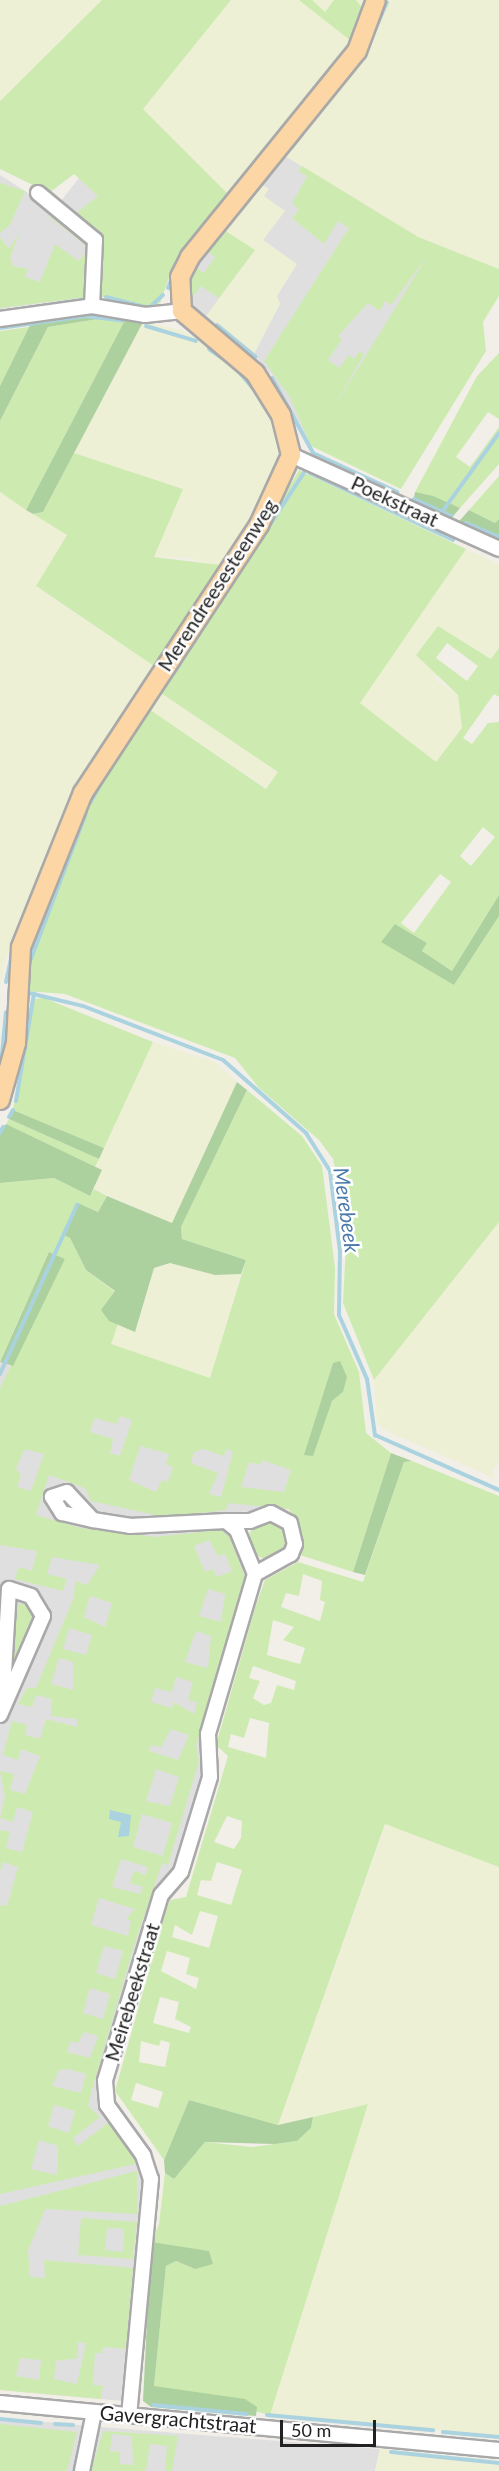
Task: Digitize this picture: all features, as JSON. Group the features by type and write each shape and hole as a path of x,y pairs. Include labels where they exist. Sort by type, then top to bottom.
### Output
{"main road":[{"path":"291,455 281,415 255,373 182,311 180,277 190,257 357,51 376,0"},
{"name":"Merendreesesteenweg","path":"0,1100 15,1043 21,947 83,793 259,525 291,455"}],"street":[{"path":"38,193 95,240 92,306"},
{"path":"0,320 92,306 145,315 182,311"},
{"name":"Poekstraat","path":"291,455 499,549"},
{"path":"93,1520 130,1526 226,1521 250,1521 271,1513 290,1523 295,1544 291,1554 255,1574 237,1530 226,1521"},
{"name":"Meirebeekstraat","path":"129,2415 151,2179 144,2155 107,2105 105,2081 161,1895 181,1872 210,1777 208,1734 255,1574"},
{"path":"5,1588 31,1596 43,1616 1,1711 5,1588"},
{"name":"Gavergrachtstraat","path":"0,2403 499,2450"},
{"path":"82,2471 94,2412"}],"shaded area":[{"path":"285,156 435,245 311,446 272,375 253,353 193,310 186,296 190,272"},
{"path":"0,175 53,209 91,242 87,297 0,309"},
{"path":"79,178 173,266 160,303 134,305 99,296 98,234 60,202"},
{"path":"278,1345 333,1363 289,1509 226,1513 249,1576 200,1745 205,1769 174,1870 156,1891 96,2090 100,2112 145,2176 122,2401 0,2390 0,1362 143,1416"},
{"path":"0,2418 380,2449 375,2471 0,2471"}],"green space":[{"path":"0,0 102,0 0,101"},
{"path":"102,0 231,0 143,109 230,196 173,266 160,303 151,307 99,296 102,247 92,226 75,214 98,196 74,174 49,193 0,169 0,101"},
{"path":"231,0 365,0 356,33 230,196 143,109"},
{"path":"299,0 312,0 325,12 334,0 356,0 364,10 351,41"},
{"path":"384,0 499,0 499,269 418,237 285,156 369,46"},
{"path":"302,166 418,237 499,269 499,296 483,322 486,351 401,489 311,446 290,397 264,361 349,228 338,221 324,244 292,218 299,210 292,203 307,176 298,171","holes":["428,255 331,412 364,354 360,351 354,359 349,355 339,368 328,360 342,339 338,336 368,303 380,311 385,301 391,305"]},
{"path":"0,183 25,191 10,225 0,233"},
{"path":"262,185 269,189 264,196 285,211 263,240 297,264 277,296 280,304 254,354 206,316 254,251 224,230"},
{"path":"53,210 90,241 92,254 87,297 0,308 0,237 9,249 19,233 10,258 13,266 28,269 25,277 40,282 55,244 79,261 89,248 50,217"},
{"path":"224,230 255,250 219,298 201,286 191,299 191,275 195,267 204,273 215,257 207,251"},
{"path":"98,312 126,318 26,510 0,492 0,421 48,327 98,319"},
{"path":"98,312 98,319 48,327 0,421 0,386 29,327 37,318"},
{"path":"126,318 143,322 43,512 33,514 26,510"},
{"path":"143,322 182,330 239,367 278,428 279,463 272,481 219,567 188,558 154,557 182,489 74,453"},
{"path":"29,327 0,386 0,331"},
{"path":"499,353 499,419 488,412 456,457 470,467 499,427 499,464 460,508 415,492 477,376"},
{"path":"74,453 183,489 154,557 220,565 154,666 36,586 67,535 33,514 43,512"},
{"path":"299,470 466,549 360,703 436,762 462,728 458,695 416,655 438,626 491,659 499,648 499,697 494,694 463,738 472,744 488,723 499,722 499,895 452,971 422,951 427,943 395,924 454,985 499,916 499,1222 374,1380 343,1303 346,1244 340,1191 333,1159 319,1140 259,1088 235,1058 65,994 26,991 30,943 76,828 146,707 266,789 278,772 158,691 244,565","holes":["447,643 478,666 467,681 436,658","483,827 495,837 471,866 460,856","440,874 451,882 414,933 401,923"]},
{"path":"499,476 499,519 495,523 469,510"},
{"path":"0,492 67,535 36,587 154,666 68,800 6,958 0,989"},
{"path":"415,492 433,496 460,508 449,521 413,503"},
{"path":"469,510 495,523 499,519 499,545 455,526"},
{"path":"466,549 499,564 499,648 492,659 438,626 416,655 439,672 435,679 458,695 462,728 436,762 360,703"},
{"path":"158,691 279,773 268,789 147,708"},
{"path":"499,895 499,916 454,985 381,942 395,924 427,943 422,951 452,971"},
{"path":"44,998 153,1042 104,1148 13,1110 30,1005 33,999"},
{"path":"153,1042 215,1062 237,1082 172,1223 94,1189 102,1170 95,1167"},
{"path":"237,1082 247,1090 181,1227 182,1239 246,1260 241,1274 215,1275 170,1263 154,1268 135,1332 109,1321 101,1310 115,1291 86,1270 70,1238 63,1235 78,1203 98,1212 107,1196 172,1223"},
{"path":"247,1090 302,1136 322,1166 335,1268 334,1314 359,1372 366,1433 391,1453 353,1572 297,1554 300,1532 289,1509 228,1503 226,1510 165,1517 91,1501 85,1488 49,1475 36,1515 81,1528 155,1537 220,1530 229,1536 245,1577 196,1746 199,1761 168,1865 162,1863 134,1946 93,2086 88,2106 100,2117 73,2138 78,2146 109,2122 140,2163 0,2194 0,1905 7,1906 18,1867 3,1862 0,1871 0,1830 10,1832 6,1848 22,1852 33,1812 17,1807 13,1822 0,1818 5,1796 0,1771 14,1774 10,1790 25,1794 40,1756 21,1749 18,1760 3,1755 12,1721 27,1725 25,1735 40,1739 46,1719 77,1727 77,1719 51,1716 52,1699 36,1695 32,1707 18,1704 27,1688 36,1688 74,1597 75,1581 87,1585 100,1565 52,1557 47,1574 67,1579 63,1591 15,1579 19,1567 32,1571 37,1551 0,1545 0,1388 65,1259 49,1252 0,1361 0,1183 54,1178 90,1196 94,1189 107,1196 98,1212 78,1203 63,1235 70,1238 86,1270 115,1292 109,1320 118,1324 111,1344 210,1378 246,1260 182,1239 181,1227","holes":["333,1363 343,1392 332,1401 305,1455","120,1416 132,1420 120,1456 110,1453 113,1439 90,1432 94,1418 117,1424","140,1446 169,1454 166,1464 173,1467 168,1482 162,1480 156,1492 129,1480","25,1449 44,1454 31,1491 17,1487 21,1475 16,1468","203,1449 224,1456 226,1449 233,1452 221,1497 209,1494 218,1473 191,1463 194,1452","262,1460 291,1470 284,1492 241,1487 249,1462 260,1465","209,1540 218,1556 225,1554 232,1571 217,1577 213,1569 205,1572 194,1546","208,1589 225,1594 221,1622 199,1616","90,1596 112,1603 105,1627 84,1617","69,1628 92,1635 86,1655 63,1649","196,1631 211,1636 208,1668 185,1662","59,1658 73,1662 73,1690 51,1684","176,1677 193,1682 188,1700 197,1702 194,1714 174,1702 172,1708 151,1702 155,1688 172,1692","171,1729 189,1735 178,1760 149,1751 151,1745 161,1747","156,1769 179,1777 170,1806 146,1801","142,1814 172,1823 163,1856 133,1847","121,1859 148,1867 146,1875 134,1871 130,1883 143,1887 141,1894 112,1887","99,1898 135,1909 126,1919 131,1921 128,1936 91,1925","104,1946 123,1951 115,1979 96,1973","90,1988 110,1994 103,2019 83,2013","84,2032 98,2036 90,2058 67,2052 70,2041 78,2043","68,2069 86,2074 81,2093 52,2086 59,2070","54,2105 75,2111 69,2133 48,2126","39,2140 58,2146 57,2175 31,2169"]},
{"path":"13,1110 104,1148 99,1159 9,1119"},
{"path":"9,1119 99,1159 95,1167 6,1124"},
{"path":"6,1124 102,1170 90,1196 54,1178 0,1183 0,1133"},
{"path":"499,1222 499,1463 492,1471 496,1479 384,1430 377,1423 374,1380"},
{"path":"49,1252 65,1259 13,1366 0,1362"},
{"path":"170,1263 215,1275 241,1274 210,1378 110,1344 118,1324 135,1331 154,1268"},
{"path":"340,1361 347,1377 343,1392 332,1401 313,1456 304,1455 333,1363"},
{"path":"391,1453 412,1461 404,1462 365,1575 353,1572"},
{"path":"412,1461 499,1496 499,1867 385,1824 278,2125 189,2100 164,2160 115,2091 165,1913 170,1900 186,1897 228,1756 216,1745 255,1608 265,1580 298,1562 363,1582 404,1462","holes":["303,1574 322,1581 320,1600 325,1602 320,1621 281,1607 286,1593 299,1596","273,1620 294,1627 283,1640 305,1648 300,1664 267,1655","253,1666 296,1681 294,1690 277,1685 271,1703 264,1705 253,1698 260,1681 249,1678","250,1718 269,1723 266,1758 228,1747 231,1734 244,1738","227,1816 242,1821 241,1838 234,1849 214,1842","217,1862 242,1870 231,1905 197,1895 201,1880 211,1881","200,1911 218,1916 209,1948 172,1937 175,1925 192,1935","167,1951 190,1958 186,1974 199,1978 196,1989 161,1971","160,1997 179,2002 175,2019 191,2027 189,2033 153,2023","161,2040 170,2043 165,2067 139,2062 141,2041 159,2046","136,2083 163,2092 158,2108 131,2100"]},
{"path":"269,1519 283,1525 289,1539 283,1553 269,1559 255,1553 249,1539 255,1525"},
{"path":"28,1602 35,1619 12,1669 15,1606"},
{"path":"386,1824 499,1867 499,2436 270,2415 367,2104 278,2125"},
{"path":"189,2100 278,2125 313,2117 311,2128 297,2141 275,2144 205,2142 174,2179 165,2173 164,2160"},
{"path":"368,2104 270,2415 154,2386 166,2266 176,2261 195,2269 152,2242 159,2224 165,2173 174,2179 205,2142 252,2147 297,2141 311,2128 313,2117"},
{"path":"137,2171 137,2214 45,2209 28,2251 30,2277 45,2278 44,2260 133,2268 126,2349 103,2347 102,2353 95,2353 93,2385 103,2386 101,2399 0,2390 0,2206","holes":["78,2342 86,2343 77,2384 54,2379 56,2361 78,2358","20,2358 41,2360 39,2380 16,2376"]},
{"path":"81,2218 137,2222 133,2259 78,2255","holes":["107,2228 124,2229 123,2252 105,2250"]},
{"path":"151,2242 209,2251 213,2264 195,2269 176,2261 166,2266 154,2386 245,2399 257,2407 256,2416 151,2407 143,2401"},
{"path":"0,2424 77,2432 67,2471 0,2471"},
{"path":"103,2431 178,2436 172,2471 165,2471 167,2446 150,2444 146,2471 91,2471","holes":["112,2434 132,2436 133,2465 120,2464 120,2452 110,2451"]},
{"path":"380,2449 499,2461 499,2471 375,2471"}],"water":[{"path":"110,1810 131,1815 129,1836 118,1837 121,1822 109,1819"}],"waterway":[{"path":"366,51 387,2"},
{"path":"292,147 334,93"},
{"path":"238,211 269,175"},
{"path":"168,288 172,278"},
{"path":"106,297 149,308 163,295"},
{"path":"0,312 88,299"},
{"path":"0,328 85,316 123,321"},
{"path":"217,325 256,357"},
{"path":"146,326 196,341"},
{"path":"209,349 235,367 260,397"},
{"path":"272,378 313,453 397,492"},
{"path":"442,512 499,433"},
{"path":"187,652 305,471"},
{"path":"310,473 453,540"},
{"path":"414,499 451,516"},
{"path":"238,541 254,515"},
{"path":"466,523 499,537"},
{"path":"154,701 180,664"},
{"path":"90,803 106,774"},
{"path":"29,964 86,813"},
{"path":"6,982 12,954"},
{"name":"Merebeek","path":"29,993 83,1006 223,1060 306,1133 330,1171 340,1251 339,1315 367,1379 375,1435 499,1490"},
{"path":"16,1101 34,993"},
{"path":"1,1064 6,1012"},
{"path":"9,1117 13,1110"},
{"path":"0,1133 3,1127"},
{"path":"0,1374 77,1205"},
{"path":"153,2405 247,2414"},
{"path":"267,2415 433,2430"},
{"path":"0,2419 41,2423"},
{"path":"55,2424 73,2425"},
{"path":"443,2432 499,2437"},
{"path":"74,2471 80,2445"},
{"path":"391,2452 499,2463"}]}
